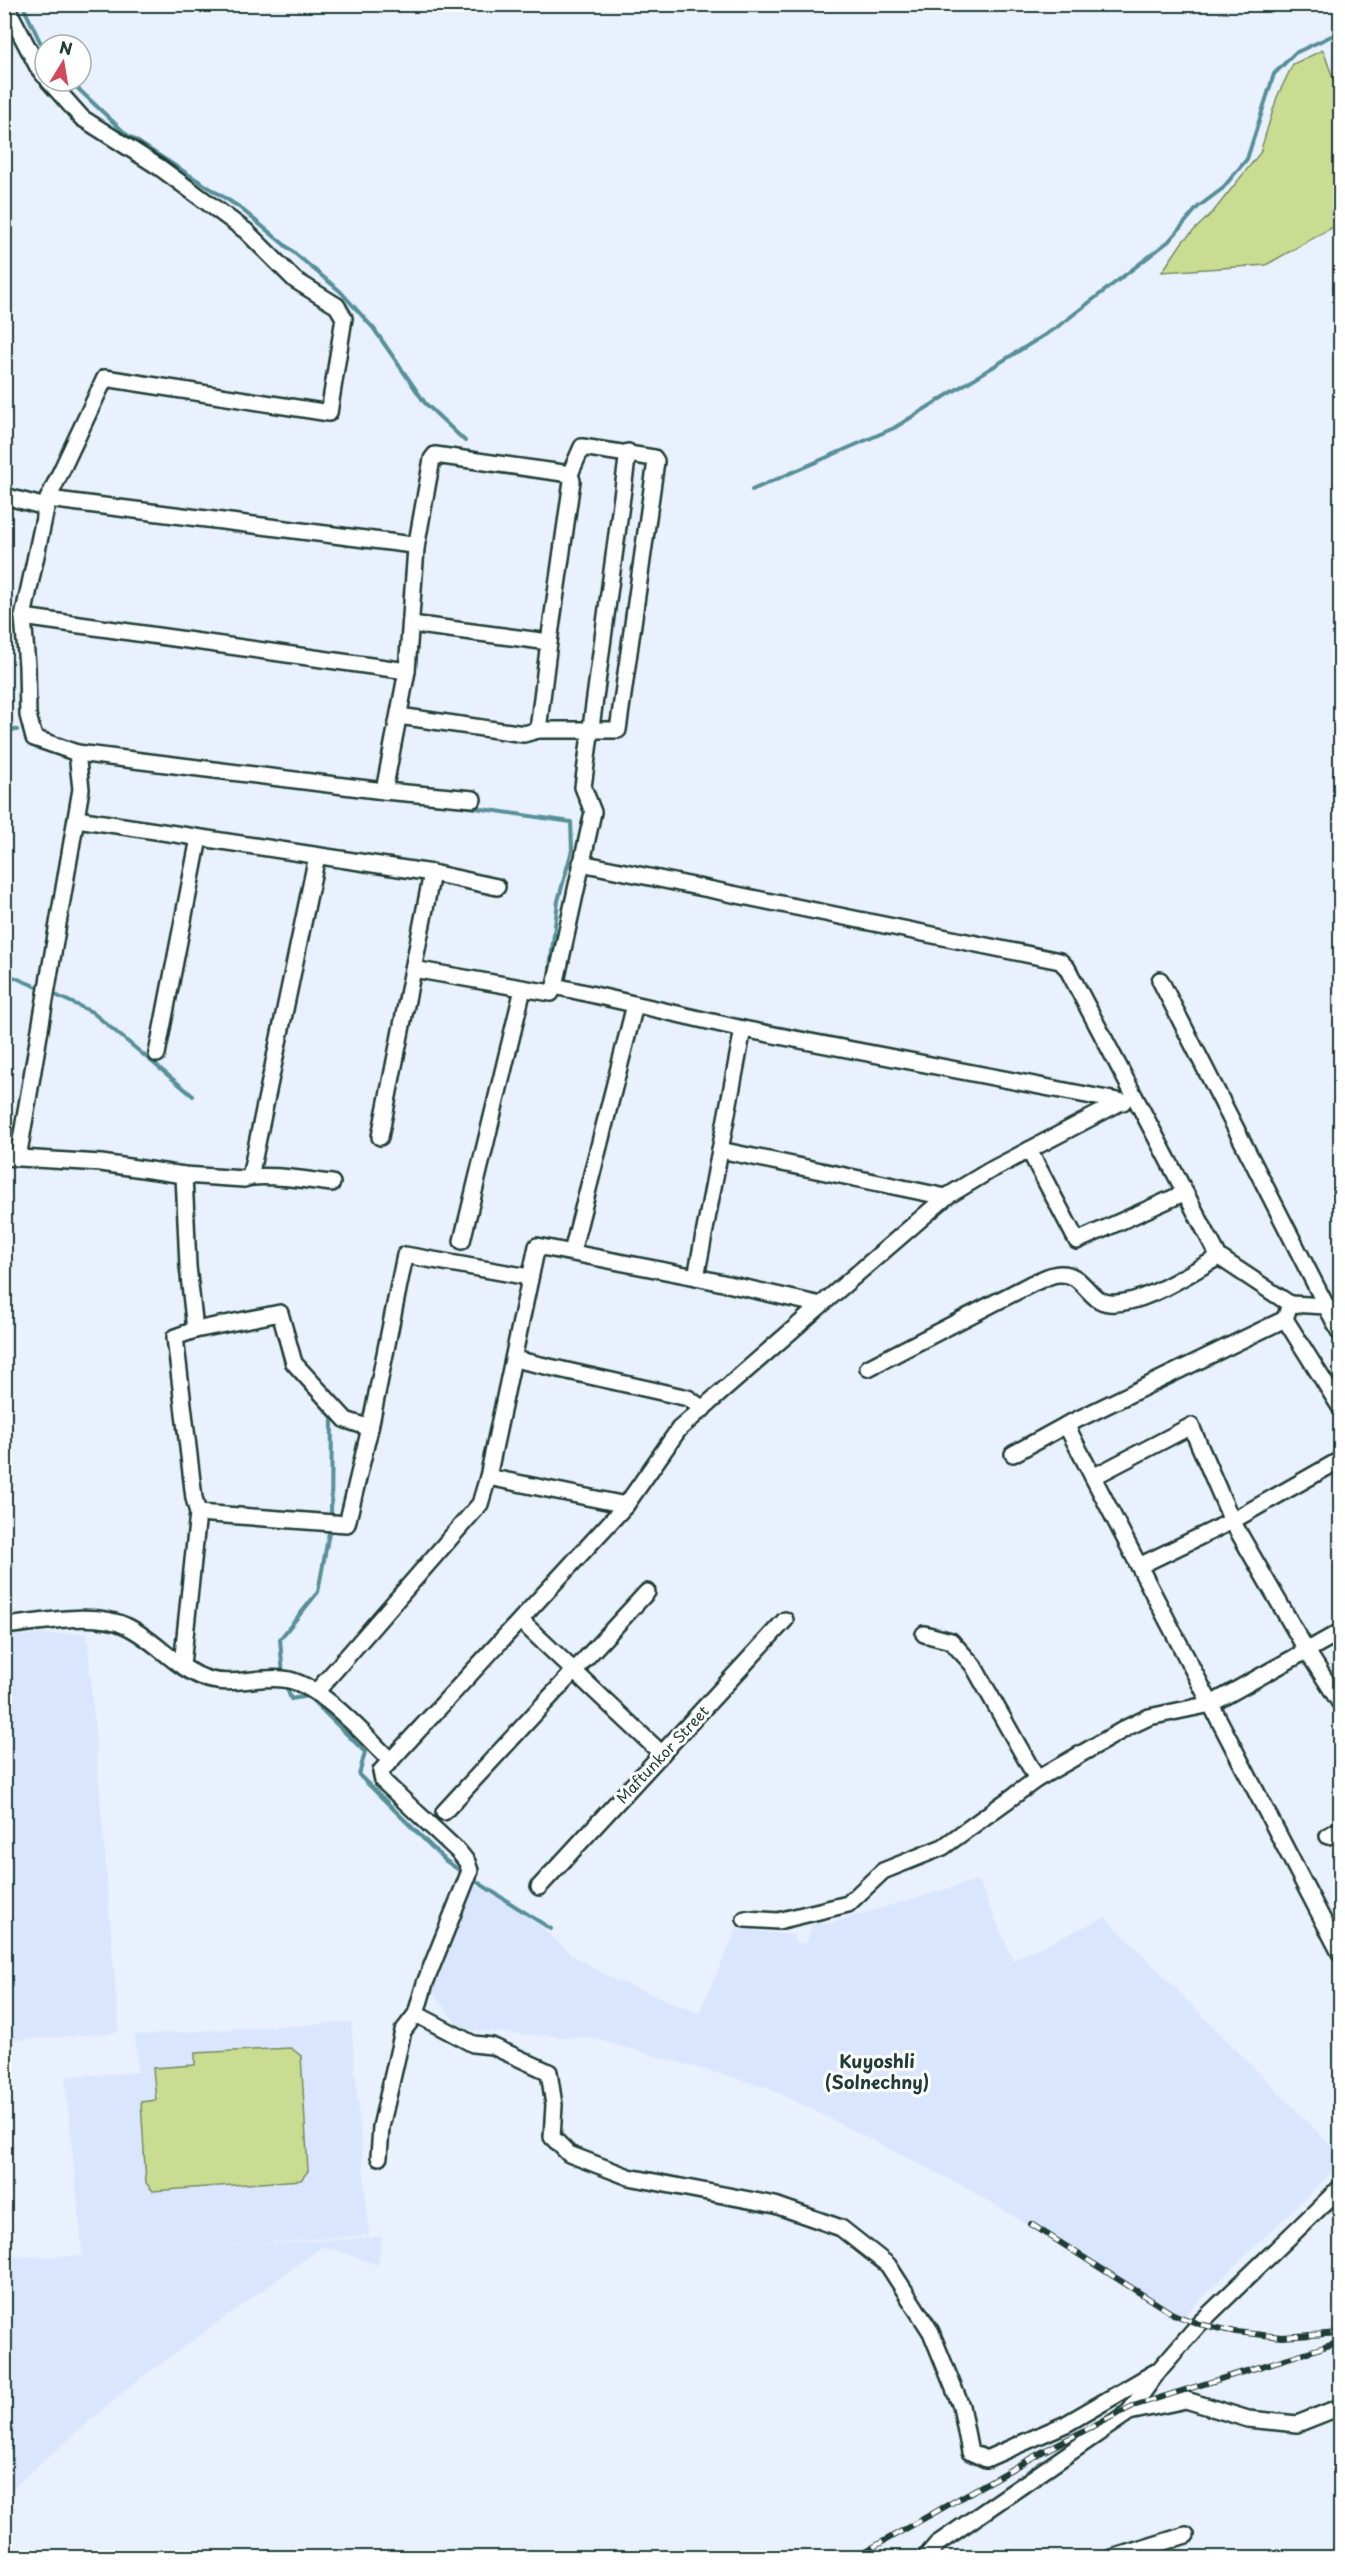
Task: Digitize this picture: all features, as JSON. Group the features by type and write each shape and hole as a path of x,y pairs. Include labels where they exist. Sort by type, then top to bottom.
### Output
{"street":[{"path":"5,4 33,58"},
{"path":"60,93 82,118 159,167 246,231 295,280 337,306 344,318 329,413 105,378 47,503 23,617 28,715 34,738 77,753 384,791 473,799"},
{"path":"399,716 524,734 538,730 616,732 619,726 656,464 654,458 628,452 582,447 570,474 572,481 538,730"},
{"path":"413,969 551,993 555,986 593,812 583,787 628,452"},
{"path":"384,791 407,670 416,548 432,459 435,454 570,474"},
{"path":"4,496 47,503 413,545 416,548"},
{"path":"23,617 407,670"},
{"path":"411,624 549,642"},
{"path":"77,753 81,789 77,819 11,1158 101,1163 184,1175 332,1183"},
{"path":"77,819 432,873 497,887"},
{"path":"157,1054 199,838"},
{"path":"250,1177 317,856"},
{"path":"581,863 1053,958 1067,968 1137,1097 1219,1257 1290,1304 1326,1306"},
{"path":"380,1137 432,873"},
{"path":"1160,980 1341,1333"},
{"path":"555,986 743,1029 1121,1102"},
{"path":"462,1241 523,989"},
{"path":"572,1252 635,1005"},
{"path":"696,1277 743,1029"},
{"path":"379,2157 381,2127 403,2031 416,2014 425,1983 470,1871 467,1862 459,1852 383,1781 381,1771 626,1505 680,1429 702,1409 946,1197 1029,1150 1121,1102 1137,1097"},
{"path":"720,1150 946,1197"},
{"path":"1029,1150 1077,1241 1184,1192"},
{"path":"184,1175 188,1266 195,1330"},
{"path":"317,1691 480,1504 488,1477 537,1246 696,1277 821,1305"},
{"path":"198,1513 347,1524 370,1428 405,1255 529,1277"},
{"path":"868,1368 1033,1283 1058,1274 1072,1275 1096,1299 1108,1303 1132,1302 1219,1257"},
{"path":"1290,1304 1286,1319 1341,1407"},
{"path":"182,1665 198,1513 194,1498 175,1337 195,1330 279,1313 294,1363 346,1420 370,1428"},
{"path":"1013,1454 1066,1425 1286,1319"},
{"path":"514,1359 688,1398 702,1409"},
{"path":"1066,1425 1341,1953"},
{"path":"1093,1477 1191,1426 1232,1521 1307,1651 1341,1703"},
{"path":"1139,1566 1232,1521 1341,1460"},
{"path":"488,1477 626,1505"},
{"path":"444,1812 647,1592"},
{"path":"4,1626 99,1618 127,1626 202,1678 232,1682 284,1679 317,1691 391,1761"},
{"name":"Maftunkor Street","path":"539,1887 785,1620"},
{"path":"521,1621 662,1755"},
{"path":"745,1919 778,1921 848,1904 883,1871 943,1846 1037,1779 1149,1717 1211,1704 1341,1632"},
{"path":"924,1634 951,1641 973,1665 1037,1779"},
{"path":"416,2014 473,2044 492,2046 549,2072 554,2105 552,2137 569,2154 629,2177 775,2205 841,2229 888,2265 931,2332 960,2406 970,2452 986,2459 1066,2424 1159,2370"},
{"path":"925,2558 937,2544 1129,2412 1159,2370 1199,2324 1341,2188"},
{"path":"1129,2412 1186,2400 1248,2419 1297,2424 1341,2408"},
{"path":"1112,2558 1186,2535"}],"shaded area":[{"path":"87,1633 119,2032 5,2041 5,1636"},
{"path":"978,1880 1013,1960 1105,1917 1340,2155 1340,2164 1178,2321 1080,2256 963,2186 767,2087 595,2039 462,2030 426,1984 471,1883 523,1911 572,1955 611,1978 699,2013 737,1929 794,1935 793,1941 806,1944 814,1920 827,1924"},
{"path":"351,2022 369,2235 227,2246 382,2237 378,2265 323,2246 126,2389 5,2495 4,2257 83,2256 65,2077 138,2072 135,2035"}],"green space":[{"path":"1323,50 1340,98 1340,223 1266,265 1162,272 1183,241 1213,212 1260,153 1277,97 1293,64"},
{"path":"291,2048 301,2056 308,2171 301,2180 153,2191 146,2183 141,2102 156,2100 153,2068 195,2065 195,2053"}],"waterway":[{"path":"22,4 36,33"},
{"path":"752,490 894,428 1056,328 1169,241 1198,207 1222,189 1247,159 1274,74 1295,53 1340,32"},
{"path":"83,93 127,135 239,207 340,291 374,329 425,403 465,441"},
{"path":"4,729 17,730"},
{"path":"448,804 571,822 572,850 558,901 549,976"},
{"path":"4,973 42,989"},
{"path":"49,992 92,1012 193,1096"},
{"path":"278,1334 286,1366 332,1417 331,1520"},
{"path":"283,1676 280,1639 318,1592 330,1527"},
{"path":"285,1683 291,1699 308,1696 365,1752 359,1775 446,1861 465,1874"},
{"path":"471,1878 551,1929"}],"railway":[{"path":"1031,2224 1173,2314 1199,2324 1236,2332 1282,2337 1340,2333"},
{"path":"854,2558 1040,2453 1133,2406 1340,2342"}],"district":[{"name":"Kuyoshli (Solnechny)","path":"877,2070"}]}
